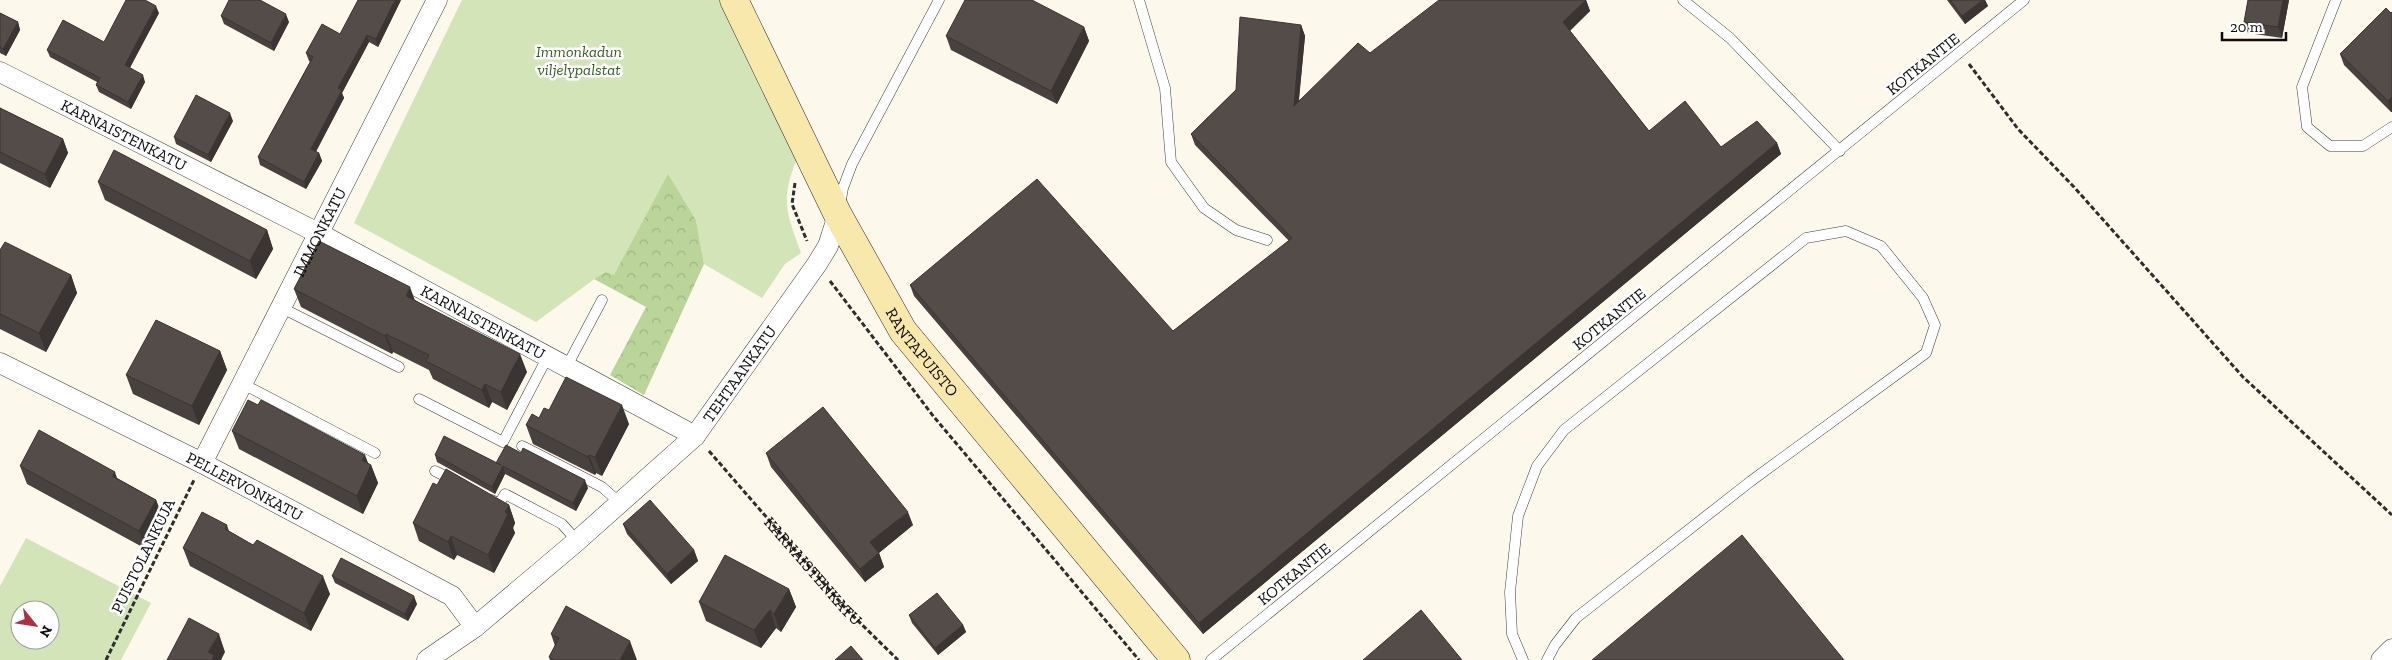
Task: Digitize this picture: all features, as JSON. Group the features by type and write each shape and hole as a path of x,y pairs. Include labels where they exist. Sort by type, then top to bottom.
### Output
{"street":[{"name":"IMMONKATU","path":"202,463 320,234 437,0"},
{"name":"RANTAPUISTO","path":"734,0 838,215 903,331 1176,660"},
{"name":"KARNAISTENKATU","path":"0,72 320,234 695,436"},
{"name":"TEHTAANKATU","path":"427,660 474,627 577,542 695,436 817,264 828,246 838,215"},
{"name":"PELLERVONKATU","path":"0,363 202,463 452,596 474,627"},
{"path":"2381,660 2392,649"}],"lane":[{"name":"TEHTAANKATU","path":"838,215 842,188 852,164 939,0"},
{"path":"1140,0 1165,88 1171,162 1204,208 1236,230 1267,240"},
{"path":"1683,0 1730,38 1840,151"},
{"name":"KOTKANTIE","path":"1211,660 1961,54 2024,0"},
{"path":"2336,0 2302,88 2307,127 2330,146 2363,146 2392,127"},
{"path":"1523,660 1512,634 1510,592 1518,516 1537,466 1564,430 1806,238 1846,231 1881,246 1922,298 1935,326 1926,353 1751,481 1576,618 1555,645 1547,660"},
{"path":"567,366 602,300"},
{"path":"282,308 399,368"},
{"path":"419,399 503,442 548,356"},
{"path":"242,384 375,453"},
{"path":"522,446 602,487 620,503"},
{"path":"435,471 467,487"},
{"path":"483,496 500,504 505,494 562,524 577,542"}],"path":[{"path":"1961,54 2018,128 2074,187 2243,378 2392,515"},
{"name":"KARNAISTENKATU","path":"695,436 847,610 898,660"},
{"name":"PUISTOLANKUJA","path":"106,660 202,463"}],"green space":[{"name":"Immonkadun viljelypalstat","path":"462,0 720,0 796,161 788,187 787,207 801,253 785,264 762,298 704,264 696,220 668,175 614,276 604,272 536,322 354,223"},
{"path":"668,174 696,220 704,264 644,395 610,375 646,307 594,279 605,272 614,275"},
{"path":"26,538 151,603 121,660 0,660 0,586"}],"building":[{"path":"126,0 145,0 156,6 125,65 143,75 128,102 96,85 100,78 47,50 63,20 104,42"},
{"path":"229,0 260,0 286,14 271,43 221,16"},
{"path":"358,0 395,0 376,39 367,35 338,88 342,90 311,149 319,153 304,182 258,157 313,57 306,53 322,24 340,34"},
{"path":"965,0 1032,0 1084,27 1051,91 946,36"},
{"path":"1439,0 1586,0 1563,22 1649,131 1685,101 1721,147 1757,121 1777,143 1199,623 910,285 1037,179 1173,331 1292,238 1191,134 1236,90 1240,17 1301,25 1294,106 1358,43 1370,53"},
{"path":"1950,0 1983,0 1962,16"},
{"path":"2248,0 2283,0 2278,27 2244,22"},
{"path":"2386,8 2392,12 2392,97 2388,101 2340,54"},
{"path":"0,13 18,22 3,49 0,47"},
{"path":"196,95 230,113 208,155 174,137"},
{"path":"0,108 63,139 45,174 0,152"},
{"path":"114,150 267,230 250,261 98,182"},
{"path":"319,241 410,287 406,296 520,354 501,392 485,384 482,390 426,361 429,355 386,334 385,336 294,289"},
{"path":"5,242 71,275 39,333 0,314 0,250"},
{"path":"156,320 220,351 192,406 126,375"},
{"path":"566,377 622,405 595,457 589,455 588,457 526,425 532,414 539,418 544,408 549,410"},
{"path":"248,400 258,405 261,400 365,455 362,460 371,465 357,496 232,431"},
{"path":"823,407 908,512 870,542 879,553 860,569 766,453"},
{"path":"39,430 115,472 112,476 156,500 139,531 20,466"},
{"path":"444,436 496,463 506,445 521,453 523,448 585,480 573,503 503,466 492,487 435,455"},
{"path":"446,469 509,505 505,512 508,514 488,555 451,536 448,542 413,523 433,483 437,485"},
{"path":"650,500 694,550 667,574 623,524"},
{"path":"202,512 227,525 225,529 253,545 257,540 323,576 304,613 183,548"},
{"path":"1742,535 1844,660 1592,660"},
{"path":"725,555 789,589 774,614 770,610 754,630 699,602"},
{"path":"341,558 414,596 405,614 332,576"},
{"path":"937,593 963,625 935,648 909,615"},
{"path":"566,606 630,641 620,660 554,660 549,657 559,638 551,634"},
{"path":"1421,610 1462,660 1363,660"},
{"path":"189,618 219,634 208,652 214,655 212,660 167,660"},
{"path":"851,646 863,660 835,660"}]}
